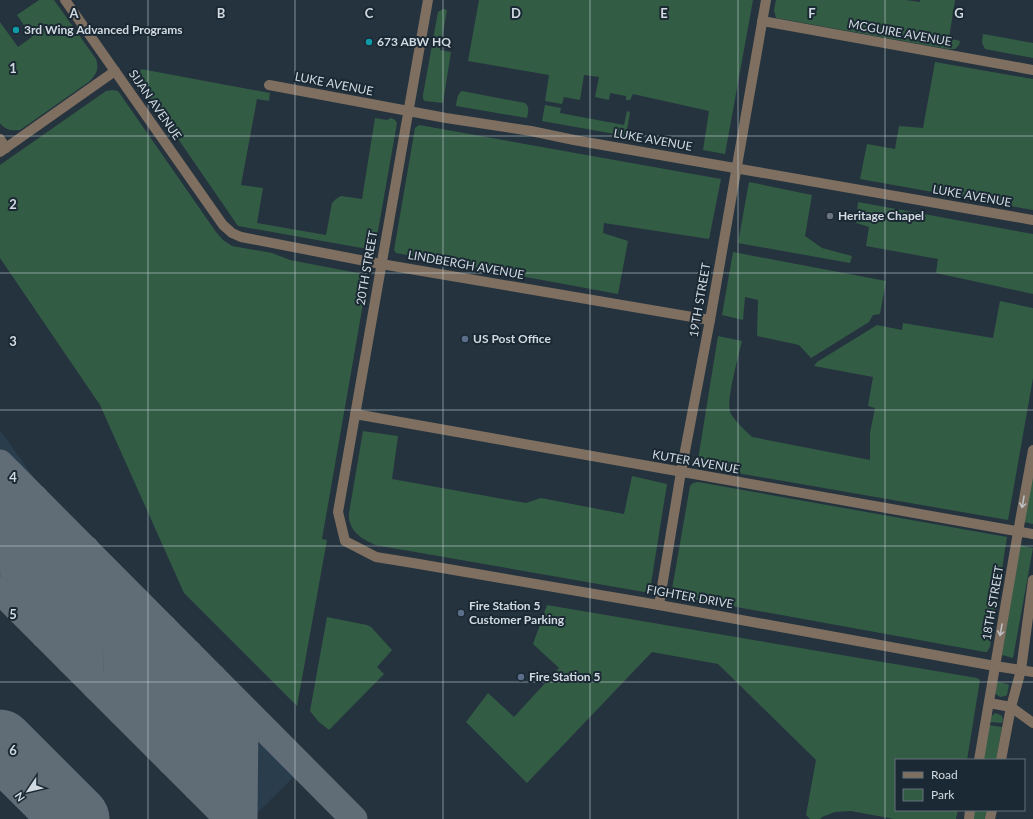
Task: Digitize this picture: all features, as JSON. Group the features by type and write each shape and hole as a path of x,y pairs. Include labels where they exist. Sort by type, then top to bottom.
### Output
{"street":[{"name":"SIJAN AVENUE","path":"65,0 223,225"},
{"name":"20TH STREET","path":"345,541 338,512 428,0"},
{"name":"19TH STREET","path":"659,605 766,0"},
{"name":"MCGUIRE AVENUE","path":"762,21 1033,70"},
{"path":"2,146 115,71"},
{"name":"LUKE AVENUE","path":"269,85 408,111 531,131 574,140 1033,220"},
{"name":"LINDBERGH AVENUE","path":"223,225 232,233 241,237 381,264 710,320"},
{"name":"KUTER AVENUE","path":"355,414 1033,534"},
{"name":"18TH STREET","path":"979,759 1033,450"},
{"name":"FIGHTER DRIVE","path":"345,541 376,557 659,605 1033,672"},
{"path":"1001,759 1011,707 1021,670 1033,580"},
{"path":"989,703 1011,707 1033,724"}],"shaded area":[{"path":"0,430 47,496 312,759 252,818 0,566"}],"green space":[{"path":"39,0 54,0 96,59 97,71 90,81 20,130 9,130 0,123 0,22 18,47 32,37 17,15"},
{"path":"479,0 753,0 725,154 703,150 709,111 633,94 630,100 626,100 626,96 610,93 609,100 595,97 599,77 584,75 580,100 564,97 562,104 545,101 549,75 468,61"},
{"path":"776,0 906,0 920,2 920,0 955,0 949,38 960,41 959,45 955,49 948,49 776,18 774,10"},
{"path":"443,9 447,10 440,50 451,52 443,103 425,101 423,99 423,95 438,12"},
{"path":"983,34 1033,43 1033,58 985,49 982,43"},
{"path":"935,62 1033,79 1033,210 860,179 867,144 895,149 899,126 923,128"},
{"path":"141,69 270,93 269,101 257,99 241,185 263,188 257,223 326,235 332,203 336,199 341,196 362,199 375,118 387,120 391,118 395,120 397,123 376,242 373,250 238,226 139,82"},
{"path":"106,91 118,91 223,240 232,246 272,253 290,260 368,275 322,539 327,540 297,706 184,593 100,405 0,258 0,165"},
{"path":"462,91 525,103 528,108 527,118 456,106 458,95"},
{"path":"545,105 561,108 560,113 624,125 627,111 630,112 626,136 542,121"},
{"path":"419,125 721,179 709,239 604,223 603,233 628,241 618,294 396,253 394,250 415,128"},
{"path":"749,182 812,195 805,236 822,248 852,256 850,263 738,243"},
{"path":"858,202 1033,234 1033,294 936,273 938,259 866,246 869,227 856,223"},
{"path":"733,252 886,281 880,314 873,315 869,322 811,358 799,345 757,336 758,300 745,297 743,320 722,315"},
{"path":"1000,301 1033,308 1033,378 1008,520 697,466 718,336 742,341 731,388 729,406 733,418 752,437 870,460 870,433 875,408 868,406 873,377 814,366 817,362 877,325 902,330 903,323 993,338"},
{"path":"363,431 398,436 392,479 526,503 541,498 624,514 632,476 667,484 650,590 644,592 375,545 367,541 354,531 349,517"},
{"path":"1033,470 1033,524 1024,522"},
{"path":"698,482 1007,537 990,647 987,652 985,652 671,595 690,486 693,483"},
{"path":"1020,545 1033,548 1013,658 1002,655"},
{"path":"547,605 977,678 980,680 967,759 895,759 895,811 958,811 956,819 894,819 851,811 835,812 820,819 810,819 806,815 816,760 718,664 652,652 527,783 466,722 488,693 514,717 559,668 533,644"},
{"path":"327,617 371,627 392,650 377,667 384,674 329,730 319,722 310,711"},
{"path":"998,682 1009,685 1007,695 1000,697 994,693 996,683"},
{"path":"995,713 1002,716 1002,723 989,722"},
{"path":"988,725 1002,727 996,759 982,759"},
{"path":"973,811 987,811 985,819 972,819"}],"taxiway":[{"path":"0,463 354,819"},
{"path":"11,474 14,598 18,609"},
{"path":"35,498 38,506 39,622 40,628 44,635"},
{"path":"60,524 64,535 65,650 70,661"},
{"path":"86,549 90,560 90,673 96,687"},
{"path":"110,574 116,588 117,698 121,712"},
{"path":"0,591 228,819"},
{"path":"136,600 142,613 142,726 147,737"},
{"path":"164,628 167,638 168,753 171,762"},
{"path":"189,653 193,660 193,778 197,788"},
{"path":"213,677 218,686 219,692 219,799 222,813"},
{"path":"239,704 245,715 244,819"}],"runway":[{"path":"0,743 76,819"}],"place":[{"name":"3rd Wing Advanced Programs","path":"16,30"},
{"name":"673 ABW HQ","path":"369,42"},
{"name":"Heritage Chapel","path":"830,216"},
{"name":"US Post Office","path":"465,339"},
{"name":"Fire Station 5 Customer Parking","path":"461,613"},
{"name":"Fire Station 5","path":"521,677"}]}
